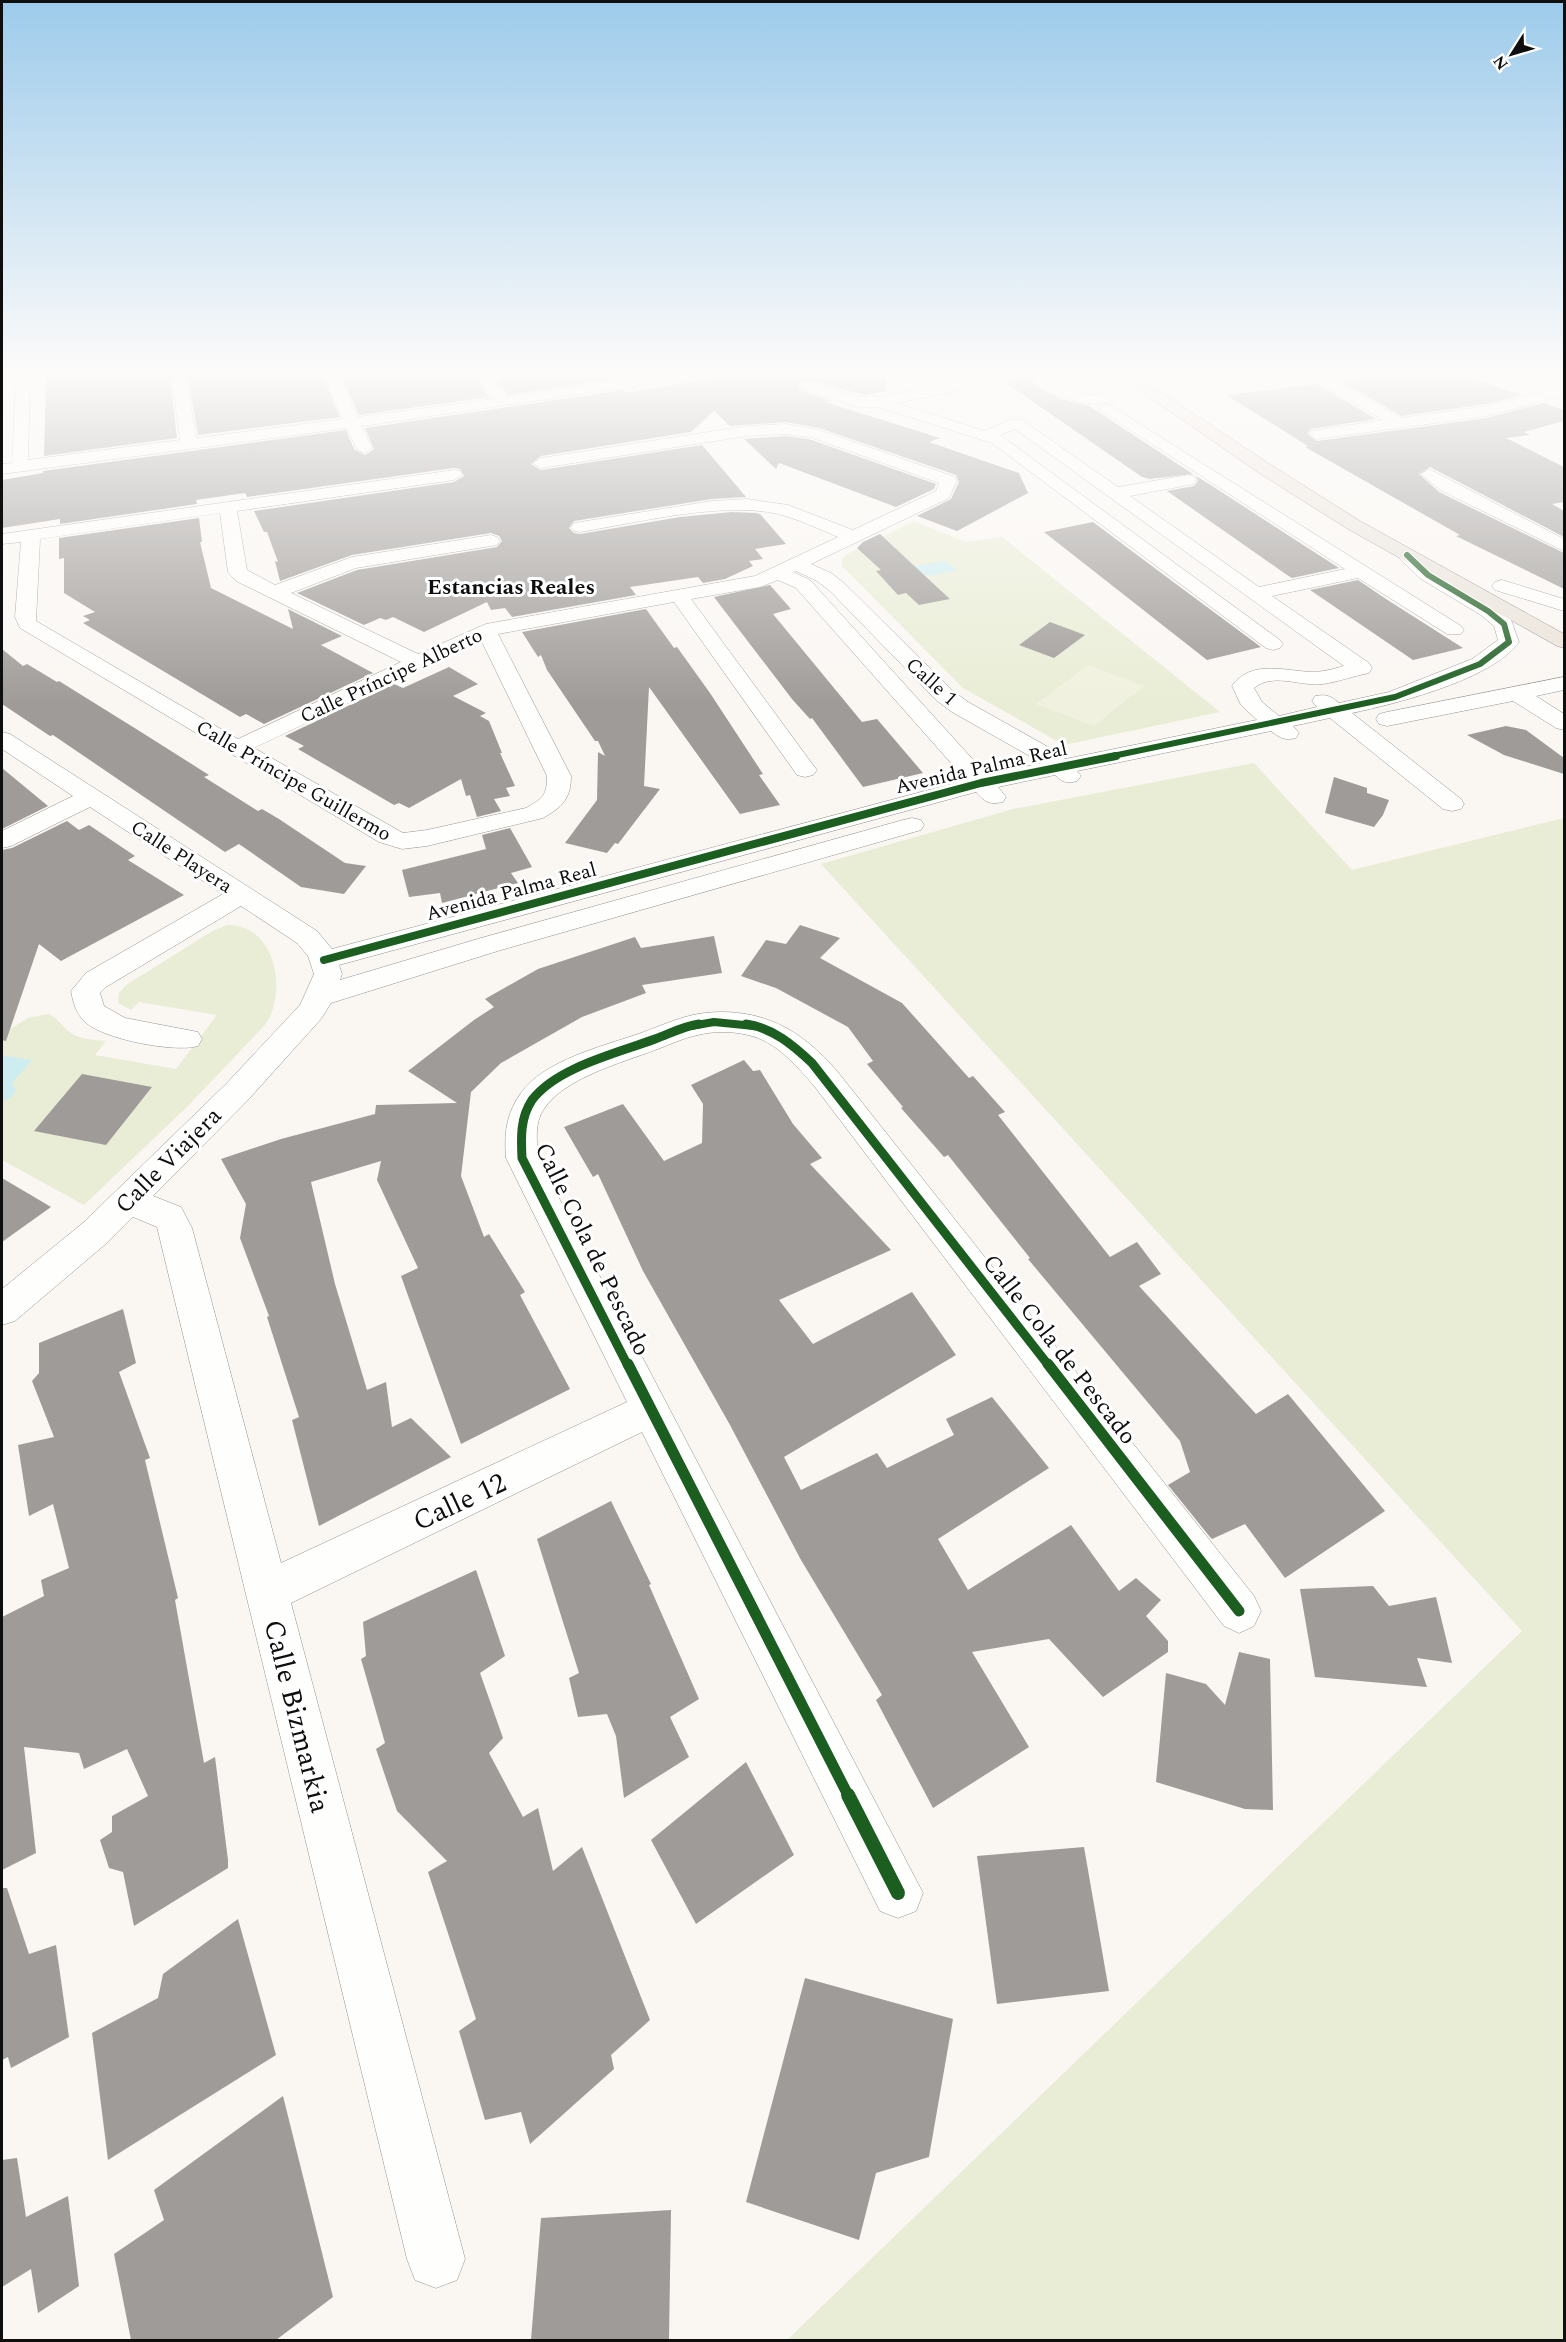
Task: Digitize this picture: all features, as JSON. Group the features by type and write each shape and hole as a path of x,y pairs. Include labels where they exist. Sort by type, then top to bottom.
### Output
{"main road":[{"path":"1294,486 1407,555 1564,642"},
{"path":"1482,575 1564,620"}],"street":[{"path":"2,539 374,486"},
{"name":"Calle Príncipe Alberto","path":"236,748 486,630 760,581 943,494 947,486"},
{"path":"1060,486 1273,644"},
{"path":"1105,486 1361,668 1322,678 1274,673 1251,679 1244,686 1244,694 1249,701 1296,740"},
{"path":"1114,493 1152,486"},
{"path":"1228,486 1454,630"},
{"path":"1447,486 1564,546"},
{"path":"580,527 712,506 747,504 782,509 853,536"},
{"path":"228,507 238,572 243,577 417,662"},
{"name":"Calle Príncipe Guillermo","path":"31,535 25,617 27,624 388,837 402,841 470,829 534,813 548,805 559,792 559,776 486,630"},
{"path":"273,593 352,563 491,540"},
{"path":"1143,548 1182,540"},
{"name":"Avenida Palma Real","path":"320,996 989,792 1059,766 1395,697 1480,664 1509,642 1504,624 1488,611 1428,575 1407,555"},
{"name":"Calle 1","path":"796,564 824,577 837,587 911,662 960,707 1049,757 1079,786"},
{"path":"1256,593 1362,571"},
{"name":"Calle 1","path":"775,574 795,579 803,584 989,792"},
{"path":"1502,586 1564,605"},
{"path":"679,596 805,770"},
{"path":"879,669 911,662"},
{"path":"1322,678 1317,696 1452,804"},
{"path":"1517,694 1564,684"},
{"name":"Avenida Palma Real","path":"324,960 989,792 1079,786 1296,740 1421,710 1517,694"},
{"path":"1517,694 1564,723"},
{"name":"Calle Playera","path":"2,739 307,937 324,960"},
{"path":"2,841 91,797"},
{"path":"187,1039 106,1024 94,1014 88,1005 85,991 96,980 241,895"},
{"path":"320,996 328,974 324,960"},
{"name":"Calle Viajera","path":"2,1310 96,1232 237,1092 311,1012 320,996"},
{"name":"Calle Cola de Pescado","path":"898,1893 522,1158 519,1139 520,1126 526,1111 536,1096 557,1077 693,1025 709,1022 764,1028 779,1034 806,1055 1239,1611"},
{"name":"Calle Bizmarkia","path":"128,1200 169,1218 175,1228 436,2259"},
{"name":"Calle 12","path":"267,1592 651,1409"}],"green space":[{"path":"914,521 966,542 1002,537 1220,712 1064,745 963,688 842,566 842,559 845,555"},
{"path":"1088,665 1144,686 1094,726 1036,704"},
{"path":"1254,763 1352,870 1564,818 1564,2340 787,2340 1522,1631 821,864 1013,809"},
{"path":"228,925 244,928 257,936 267,948 273,963 276,995 265,1025 188,1106 84,1205 2,1160 2,1034 28,1018 48,1014 75,1035 106,1041 95,1055 176,1069 217,1015 139,1002 131,1010 118,1003 119,993 126,985 214,930"}],"water":[{"path":"946,561 957,571 927,576 915,575 907,567"},
{"path":"2,1055 32,1060 12,1083 16,1090 12,1097 2,1102"}],"building":[{"path":"2,486 323,486 247,497 245,493 196,500 197,504 60,524 60,519 2,528"},
{"path":"424,486 737,486 746,497 712,499 574,521 569,528 574,533 580,534 680,517 732,512 756,513 760,514 786,544 755,549 763,559 749,561 753,566 725,579 703,583 698,577 630,587 636,595 512,617 505,608 491,610 487,602 424,632 393,617 386,620 380,618 364,625 297,593 357,570 497,547 502,541 499,536 491,533 352,555 280,581 275,561 278,562 267,532 264,532 254,511"},
{"path":"841,486 935,486 934,489 896,507"},
{"path":"957,486 1025,486 1028,493 957,531 917,516 951,499"},
{"path":"1192,486 1212,486 1339,568 1292,578 1167,491"},
{"path":"1374,486 1433,486 1439,492 1564,553 1564,589 1456,536 1460,535"},
{"path":"1467,486 1564,486 1564,502 1552,504 1564,511 1564,537"},
{"path":"199,518 202,542 200,542 211,588 293,629 288,609 342,636 321,645 373,673 264,724 246,714 240,717 83,623 90,620 83,616 95,612 64,593 64,558 59,559 59,538"},
{"path":"1093,522 1261,647 1207,660 1044,532"},
{"path":"880,534 950,599 919,605 906,593 898,595 876,571 881,570 857,548 863,542"},
{"path":"1358,580 1463,648 1413,660 1310,590"},
{"path":"770,585 791,609 773,614 862,722 877,719 923,773 863,787 812,718 810,719 792,699 714,597"},
{"path":"646,609 710,693 763,774 759,775 780,805 740,814 649,687 644,786 660,789 618,844 615,843 607,853 565,843 597,800 598,752 605,756 598,741 595,741 547,670 541,655 538,657 522,632"},
{"path":"1050,622 1085,635 1054,658 1019,645"},
{"path":"2,649 23,666 27,664 57,682 59,681 209,775 204,777 258,811 262,809 279,819 345,863 366,866 344,894 301,887 239,844 225,852 53,735 50,736 2,704"},
{"path":"449,667 478,684 453,696 486,713 480,716 489,721 515,786 506,788 510,796 494,799 501,811 477,817 470,795 466,796 461,779 409,808 399,803 394,805 298,749 304,746 285,736 394,684 403,688"},
{"path":"1506,726 1526,730 1564,758 1564,774 1504,755 1467,735"},
{"path":"2,768 48,806 2,829"},
{"path":"1334,777 1367,788 1367,793 1389,800 1383,815 1374,827 1325,813"},
{"path":"67,821 79,830 89,825 135,856 128,860 184,895 61,961 39,944 6,1041 2,1040 2,850 12,848"},
{"path":"510,828 532,867 511,873 518,883 442,903 440,893 409,897 402,870 486,849 482,835"},
{"path":"800,925 840,938 820,958 902,1003 969,1078 973,1076 1005,1112 998,1115 1110,1257 1137,1242 1161,1274 1139,1286 1256,1414 1288,1394 1385,1511 1285,1578 1245,1524 1212,1539 1210,1537 1168,1485 1190,1472 1180,1441 1028,1259 1030,1258 948,1155 944,1157 901,1108 903,1107 867,1064 873,1061 848,1027 776,988 741,976 766,940 786,944"},
{"path":"714,936 722,973 642,985 646,993 582,1017 501,1063 471,1092 461,1176 484,1237 489,1234 525,1292 520,1295 570,1389 461,1444 401,1276 418,1268 377,1180 381,1161 311,1182 335,1284 367,1390 386,1382 392,1427 411,1418 451,1457 319,1526 292,1420 299,1417 267,1317 269,1316 240,1238 246,1204 221,1159 281,1139 375,1114 376,1105 457,1103 408,1071 494,1007 485,999 538,969 635,937 641,948"},
{"path":"744,1060 753,1071 760,1070 793,1124 822,1158 810,1164 891,1250 779,1300 813,1344 912,1292 956,1355 784,1457 801,1490 877,1453 887,1468 954,1435 946,1419 992,1397 1049,1468 938,1539 968,1590 1071,1525 1119,1591 1136,1578 1161,1600 1146,1616 1168,1641 1168,1652 1103,1697 1049,1639 972,1652 1029,1747 933,1808 876,1700 882,1695 801,1560 730,1425 643,1271 598,1174 593,1177 564,1127 623,1104 664,1161 702,1143 703,1104 691,1085"},
{"path":"82,1074 152,1087 106,1145 34,1131"},
{"path":"2,1178 51,1207 2,1242"},
{"path":"123,1309 136,1363 119,1372 150,1458 145,1460 178,1598 175,1600 204,1763 215,1757 228,1860 228,1868 134,1926 123,1872 109,1868 100,1840 112,1832 112,1816 148,1796 127,1749 84,1769 79,1753 24,1747 36,1853 2,1870 2,1617 44,1596 41,1580 69,1568 53,1504 29,1516 18,1445 54,1437 32,1381 39,1373 39,1343"},
{"path":"611,1501 651,1584 649,1585 699,1699 670,1717 689,1757 624,1798 616,1736 607,1714 578,1717 569,1678 579,1673 537,1539"},
{"path":"476,1570 505,1656 480,1673 503,1738 489,1753 523,1817 538,1808 553,1871 582,1847 650,2020 611,2055 614,2069 530,2144 521,2112 485,2120 459,2031 476,2019 428,1872 447,1861 397,1811 376,1749 385,1743 361,1659 366,1656 363,1622"},
{"path":"1373,1586 1389,1606 1436,1597 1452,1663 1417,1658 1427,1687 1315,1677 1300,1589"},
{"path":"1239,1652 1270,1659 1273,1810 1245,1809 1156,1782 1166,1673 1206,1684 1225,1705"},
{"path":"746,1762 794,1855 696,1924 651,1840"},
{"path":"1084,1847 1109,1991 997,2004 977,1856"},
{"path":"2,1888 7,1888 29,1954 56,1945 69,2037 11,2068 8,2057 2,2060"},
{"path":"238,1919 276,2055 108,2160 92,2033 158,1998 163,1974"},
{"path":"805,1978 953,2019 929,2157 876,2173 859,2240 746,2202"},
{"path":"283,2096 333,2297 276,2340 131,2340 114,2254 164,2220 154,2190"},
{"path":"17,2158 26,2217 68,2196 79,2286 38,2313 31,2269 2,2287 2,2160"},
{"path":"671,2210 669,2340 531,2340 541,2218"}],"cycle path":[{"path":"324,960 981,783 1395,697 1480,664 1509,642 1504,624 1488,611 1428,575 1407,555"},
{"path":"898,1893 522,1158 520,1135 524,1116 532,1101 544,1088 576,1069 693,1025 714,1022 752,1025 783,1039 798,1050 826,1079 1239,1611"}],"district":[{"name":"Estancias Reales","path":"511,586"}]}
